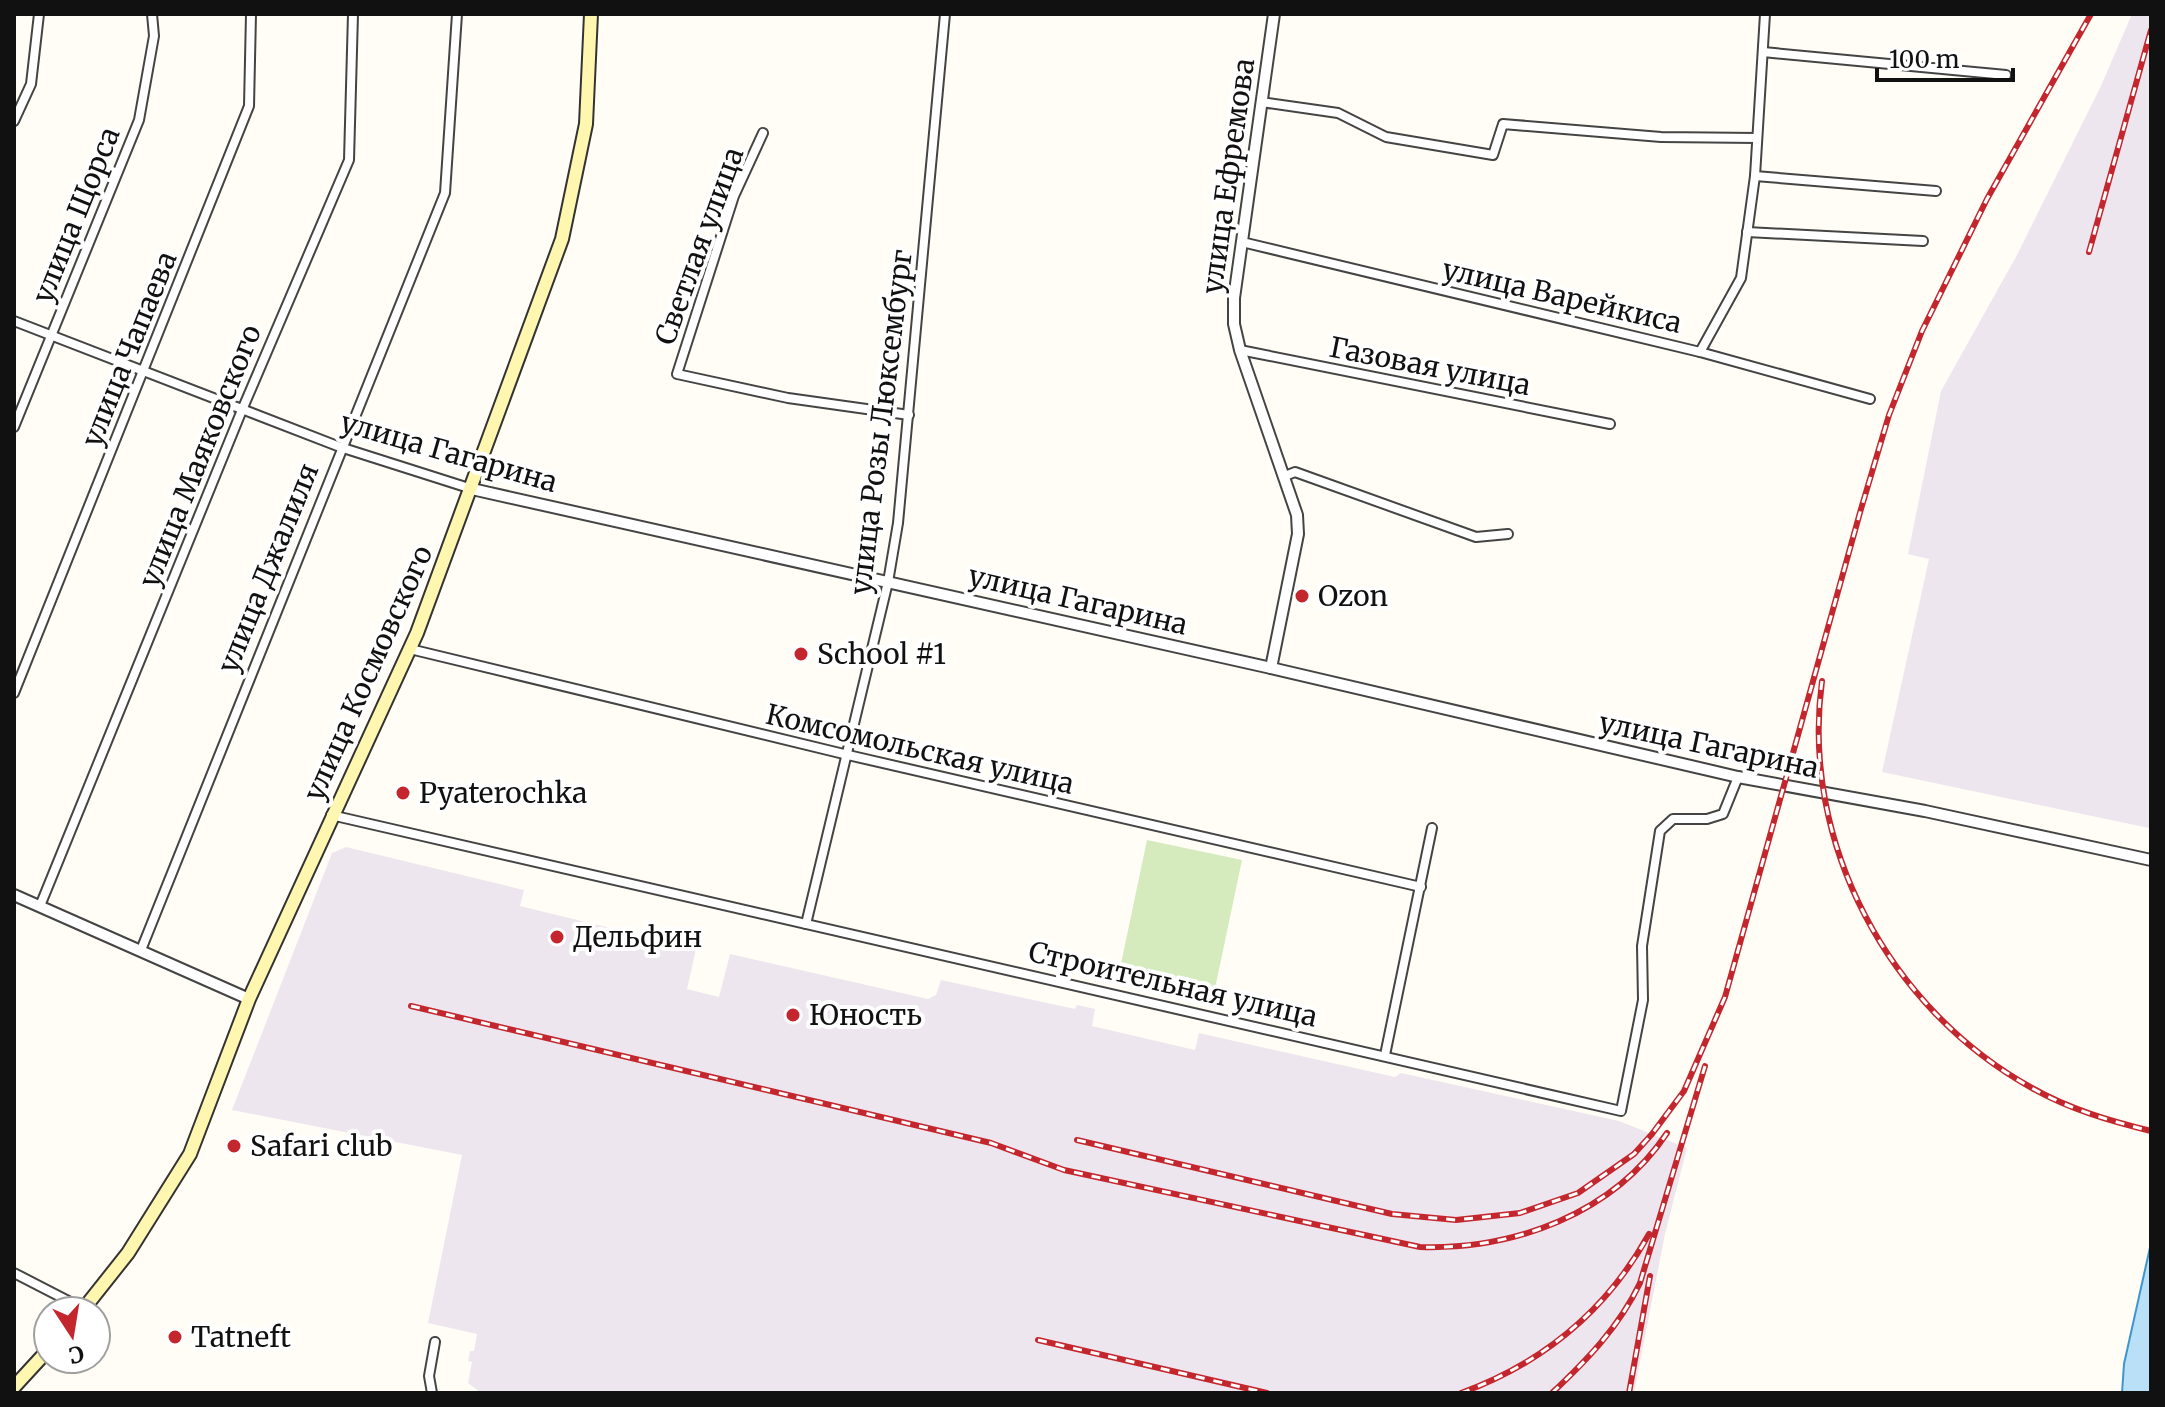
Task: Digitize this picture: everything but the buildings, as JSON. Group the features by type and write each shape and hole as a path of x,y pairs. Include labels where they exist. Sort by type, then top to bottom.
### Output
{"main road":[{"name":"улица Космовского","path":"95,1295 128,1253 190,1154 249,999 410,649 472,489 562,239 586,124 591,14"},
{"path":"14,1387 32,1367"}],"street":[{"path":"14,121 31,84 39,14"},
{"name":"улица Щорса","path":"14,427 139,120 154,36 152,14"},
{"name":"улица Чапаева","path":"14,693 249,106 251,14"},
{"name":"улица Маяковского","path":"40,906 242,410 349,160 353,14"},
{"name":"улица Джалиля","path":"141,950 340,447 445,193 457,14"},
{"name":"улица Розы Люксембург","path":"806,924 888,582 909,415 945,14"},
{"name":"улица Ефремова","path":"1271,668 1298,534 1297,515 1240,350 1234,298 1274,14"},
{"path":"1700,352 1741,278 1755,176 1765,14"},
{"path":"1763,52 2006,75"},
{"path":"1261,102 1338,113 1386,137 1493,155 1503,124 1661,137 1757,138"},
{"name":"Светлая улица","path":"763,133 734,196 677,374 788,398 909,415"},
{"path":"1755,176 1936,191"},
{"path":"1747,232 1923,241"},
{"name":"улица Варейкиса","path":"1242,242 1700,352 1870,399"},
{"name":"улица Гагарина","path":"14,321 340,447 472,489 1271,668 1738,777 1925,811 2151,860"},
{"name":"Газовая улица","path":"1240,350 1610,424"},
{"path":"1285,476 1295,472 1476,537 1508,534"},
{"name":"Комсомольская улица","path":"410,649 848,755 1421,887"},
{"name":"Строительная улица","path":"331,815 1621,1111 1643,1000 1642,946 1660,831 1673,819 1716,818 1723,814 1738,777"},
{"path":"1385,1055 1432,828"},
{"path":"14,895 249,999"},
{"path":"14,1273 55,1295"},
{"path":"432,1393 429,1376 435,1342"}],"shaded area":[{"path":"2132,14 2151,14 2149,828 1882,772 1929,559 1908,554 1941,391 2017,255 2100,88"},
{"path":"346,847 524,890 520,906 696,949 687,989 719,997 730,954 928,999 936,995 941,980 1075,1009 1077,1005 1095,1009 1092,1026 1195,1050 1199,1033 1395,1077 1401,1073 1619,1121 1687,1148 1665,1234 1634,1393 481,1393 468,1383 472,1362 468,1361 470,1351 474,1351 477,1334 428,1323 462,1155 232,1110 332,853"}],"green space":[{"path":"1147,840 1242,860 1213,998 1118,978"}],"water":[{"path":"2151,1243 2151,1393 2122,1393 2124,1364"}],"railway":[{"path":"1077,1140 1392,1214 1456,1220 1520,1213 1578,1193 1634,1154 1684,1091 1725,997 1861,509 1889,415 1922,331 1987,199 2091,14"},
{"path":"2089,252 2151,30"},
{"path":"1822,681 1819,742 1825,802 1841,860 1865,916 1897,967 1936,1014 1981,1054 2032,1088 2090,1114 2151,1131"},
{"path":"411,1006 991,1143 1064,1170 1420,1247 1491,1242 1558,1222 1619,1185 1645,1161 1667,1133"},
{"path":"1552,1393 1601,1342 1640,1283 1705,1066"},
{"path":"1461,1393 1519,1366 1570,1331 1613,1287 1649,1234"},
{"path":"1629,1393 1650,1276"},
{"path":"1038,1340 1267,1393"}],"place":[{"name":"Ozon","path":"1302,596"},
{"name":"School #1","path":"801,654"},
{"name":"Pyaterochka","path":"403,793"},
{"name":"Дельфин","path":"557,937"},
{"name":"Юность","path":"793,1015"},
{"name":"Safari club","path":"234,1146"},
{"name":"Tatneft","path":"175,1337"}]}
